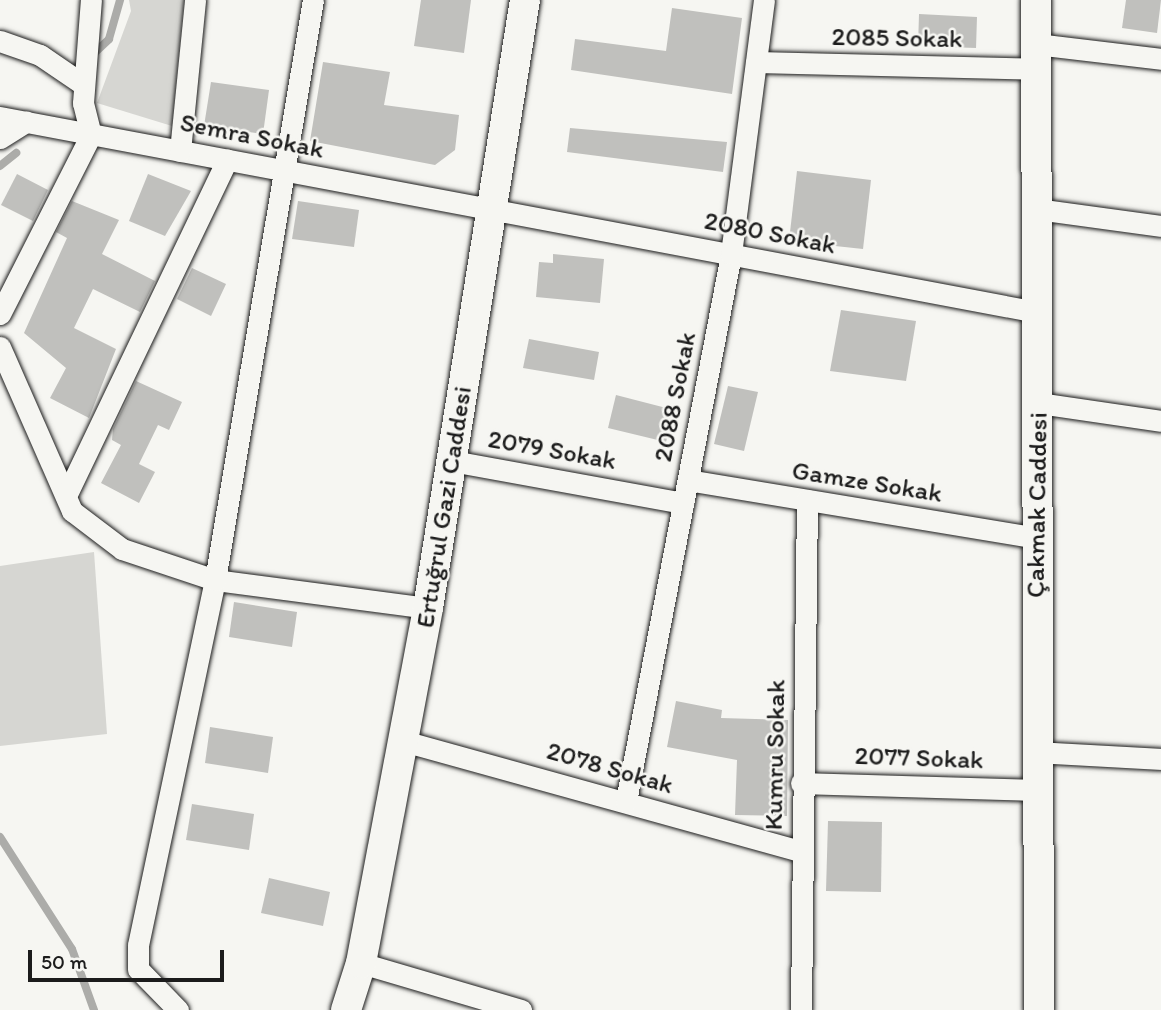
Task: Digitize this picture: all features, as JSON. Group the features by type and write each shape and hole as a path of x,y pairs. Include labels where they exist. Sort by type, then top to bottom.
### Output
{"main road":[{"name":"Ertuğrul Gazi Caddesi","path":"346,1010 361,963 428,608 525,0"},
{"name":"Çakmak Caddesi","path":"1036,0 1038,403 1035,790 1040,1010"}],"street":[{"path":"0,314 92,135 84,85 91,0"},
{"path":"180,151 195,0"},
{"path":"178,1010 138,969 138,945 215,580 287,171 313,0"},
{"name":"2088 Sokak","path":"626,802 731,254 764,0"},
{"path":"0,41 40,55 84,85"},
{"name":"2085 Sokak","path":"756,62 1036,56 1161,60"},
{"name":"Semra Sokak","path":"0,117 493,210"},
{"path":"0,138 26,122"},
{"path":"66,496 227,160"},
{"path":"1037,209 1161,226"},
{"name":"2080 Sokak","path":"493,210 1037,312"},
{"path":"0,347 72,511 122,549 215,580 428,608"},
{"path":"1038,403 1161,421"},
{"name":"2079 Sokak","path":"452,461 683,502"},
{"name":"Gamze Sokak","path":"688,480 1037,538"},
{"name":"Kumru Sokak","path":"801,1010 801,783 807,500"},
{"name":"2078 Sokak","path":"403,741 802,852"},
{"path":"1036,752 1161,759"},
{"name":"2077 Sokak","path":"801,783 1035,790"},
{"path":"361,963 522,1010"}],"shaded area":[{"path":"129,0 184,0 172,126 97,103 131,11"},
{"path":"94,552 107,734 0,746 0,566"}],"building":[{"path":"421,0 471,0 464,53 414,46"},
{"path":"1126,0 1161,0 1157,33 1122,28"},
{"path":"672,8 742,18 732,94 571,70 575,39 666,51"},
{"path":"919,14 977,17 976,48 918,46"},
{"path":"323,62 390,72 384,105 459,115 455,150 435,165 310,141"},
{"path":"211,82 269,90 263,134 204,126"},
{"path":"570,128 727,142 723,172 567,152"},
{"path":"797,171 871,180 863,249 789,241"},
{"path":"17,174 48,190 33,221 1,205"},
{"path":"148,174 191,191 165,236 129,221"},
{"path":"72,201 119,220 102,254 155,281 140,312 93,289 74,328 116,349 89,418 50,398 66,368 24,333 67,238 56,232"},
{"path":"298,201 359,210 354,247 292,239"},
{"path":"553,254 604,259 600,303 536,297 539,262 553,263"},
{"path":"192,268 226,284 211,316 177,299"},
{"path":"841,310 916,321 906,381 830,371"},
{"path":"529,339 599,352 594,380 523,368"},
{"path":"136,381 182,402 169,430 158,425 139,464 155,472 139,503 101,483 121,445 112,440 113,429"},
{"path":"728,386 758,392 744,451 714,444"},
{"path":"616,395 674,410 666,442 608,428"},
{"path":"234,602 297,612 292,647 229,637"},
{"path":"676,701 722,710 721,718 788,720 787,816 735,815 737,760 667,747"},
{"path":"210,727 273,737 268,773 205,763"},
{"path":"192,804 254,814 249,850 186,840"},
{"path":"828,821 882,822 881,892 826,891"},
{"path":"269,878 330,892 323,926 261,913"}],"waterway":[{"path":"90,57 109,39 120,0"},
{"path":"0,166 16,153"},
{"path":"0,837 72,949 94,1010"}]}
